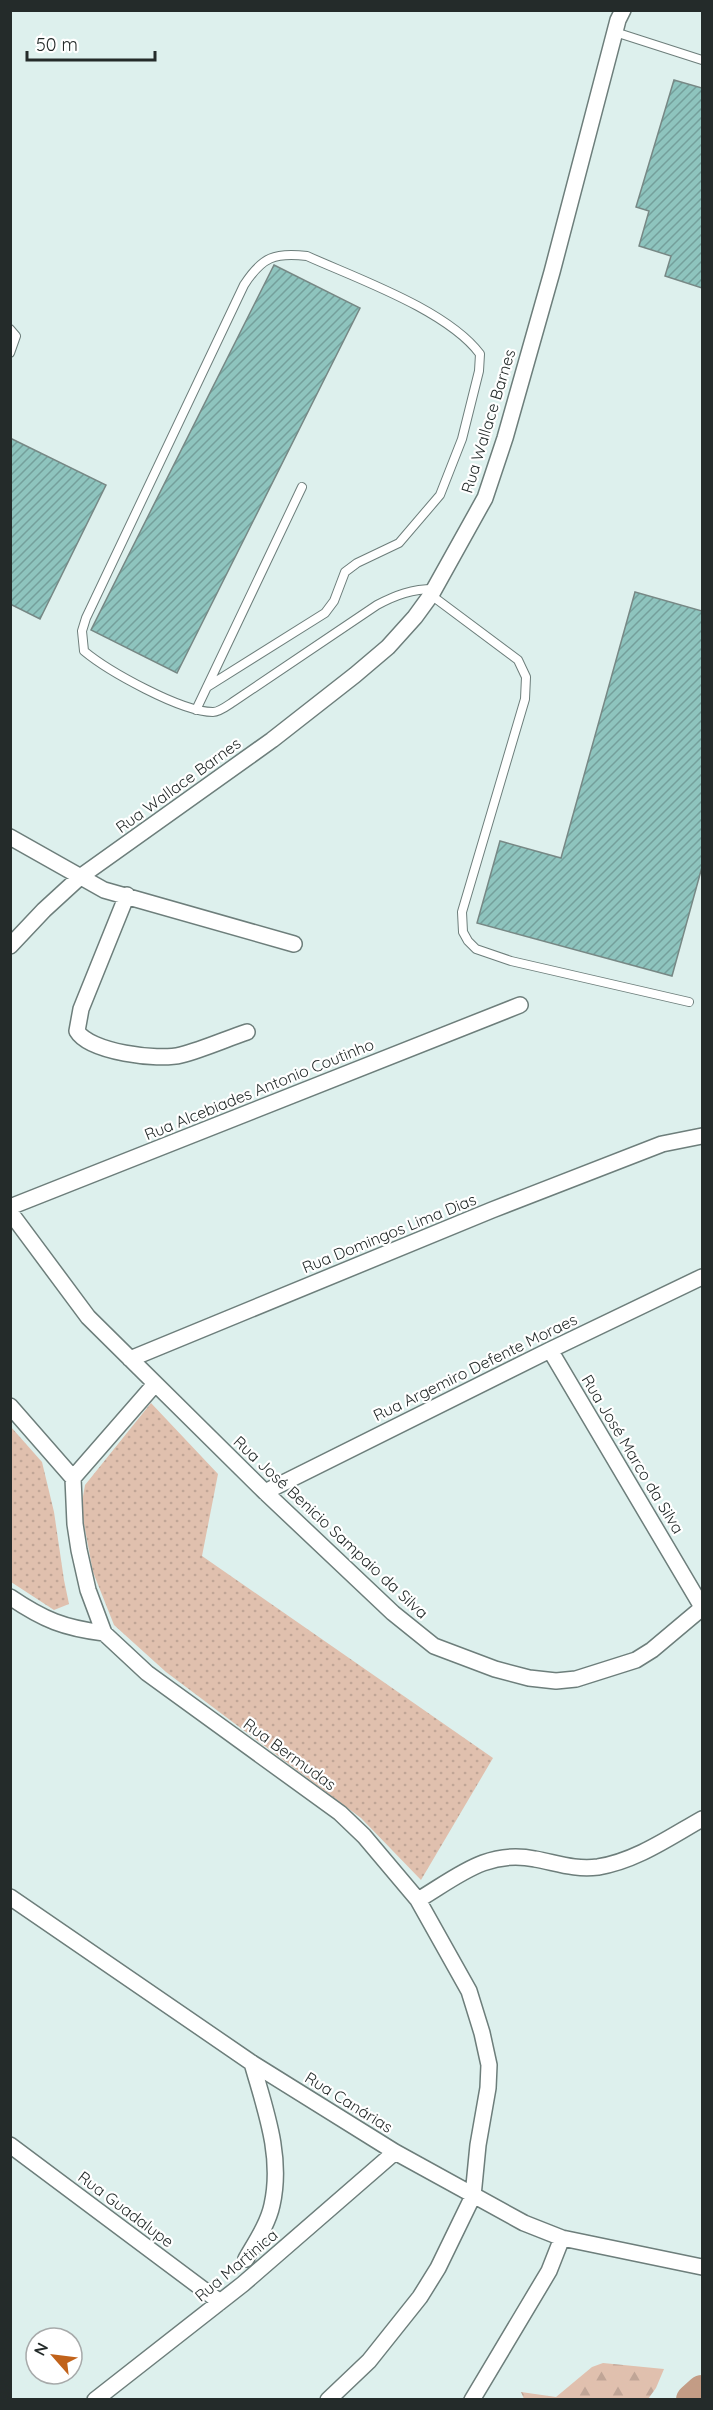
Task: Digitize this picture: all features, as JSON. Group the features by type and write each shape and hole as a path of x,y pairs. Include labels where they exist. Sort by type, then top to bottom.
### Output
{"street":[{"name":"Rua Wallace Barnes","path":"10,946 44,910 80,878 272,740 355,675 388,647 415,617 432,592 485,498 505,438 552,272 618,18"},
{"path":"10,837 104,890 294,944"},
{"path":"127,896 81,1009 77,1031 86,1041 113,1050 160,1057 180,1056 247,1032"},
{"name":"Rua Alcebiades Antonio Coutinho","path":"10,1206 520,1005"},
{"name":"Rua Domingos Lima Dias","path":"130,1359 326,1277 662,1144 702,1136"},
{"name":"Rua José Benicio Sampaio da Silva","path":"10,1212 88,1317 265,1492 393,1613 434,1646 466,1659 530,1678 556,1681 576,1679 627,1663 652,1650 702,1607"},
{"name":"Rua Argemiro Defente Moraes","path":"265,1492 702,1277"},
{"name":"Rua José Marco da Silva","path":"550,1350 702,1607"},
{"path":"10,1406 73,1478 155,1384"},
{"name":"Rua Bermudas","path":"73,1478 79,1550 88,1590 104,1633 147,1673 340,1813 389,1863 418,1900 469,1991 489,2065 473,2196"},
{"path":"10,1597 34,1613 74,1629 104,1633"},
{"path":"418,1900 483,1861 497,1857 535,1859 577,1868 601,1866 626,1860 644,1852 702,1819"},
{"name":"Rua Canárias","path":"10,1897 252,2063 395,2152 473,2196 524,2223 562,2238 702,2267"},
{"path":"246,2259 272,2206 275,2152 252,2063"},
{"name":"Rua Guadalupe","path":"10,2145 220,2302"},
{"name":"Rua Martinica","path":"95,2400 220,2302 395,2152"},
{"path":"328,2400 369,2361 420,2297 438,2268 473,2196"},
{"path":"472,2400 549,2271 562,2238"}],"lane":[{"path":"618,18 702,60"},
{"path":"207,687 325,613 334,601 345,572 357,563 399,543 440,495 462,439 479,371 480,354 470,340 427,310 307,256 289,254 267,259 256,267 244,285 82,631 84,651 99,663 151,691 196,710 215,712 376,605 416,589 432,592 519,660 526,677 525,699 462,912 461,924 468,941 476,949 511,961 689,1002"},
{"path":"10,329 16,336 10,353"},
{"path":"196,710 302,487"}],"green space":[{"path":"151,1403 218,1474 202,1556 493,1758 421,1880 361,1818 166,1672 114,1625 93,1572 81,1508 85,1485"},
{"path":"11,1427 42,1462 54,1512 69,1604 54,1610 11,1582"},
{"path":"603,2363 664,2369 656,2388 648,2399 524,2399 521,2392 556,2397 592,2367"}],"building":[{"path":"674,80 702,88 702,288 665,276 671,256 639,246 649,211 636,207"},
{"path":"274,265 360,308 177,673 91,630"},
{"path":"10,438 106,485 40,619 10,604"},
{"path":"635,592 702,611 702,867 672,976 477,923 500,841 561,858"}],"waterway":[{"path":"692,2400 702,2391"}]}
